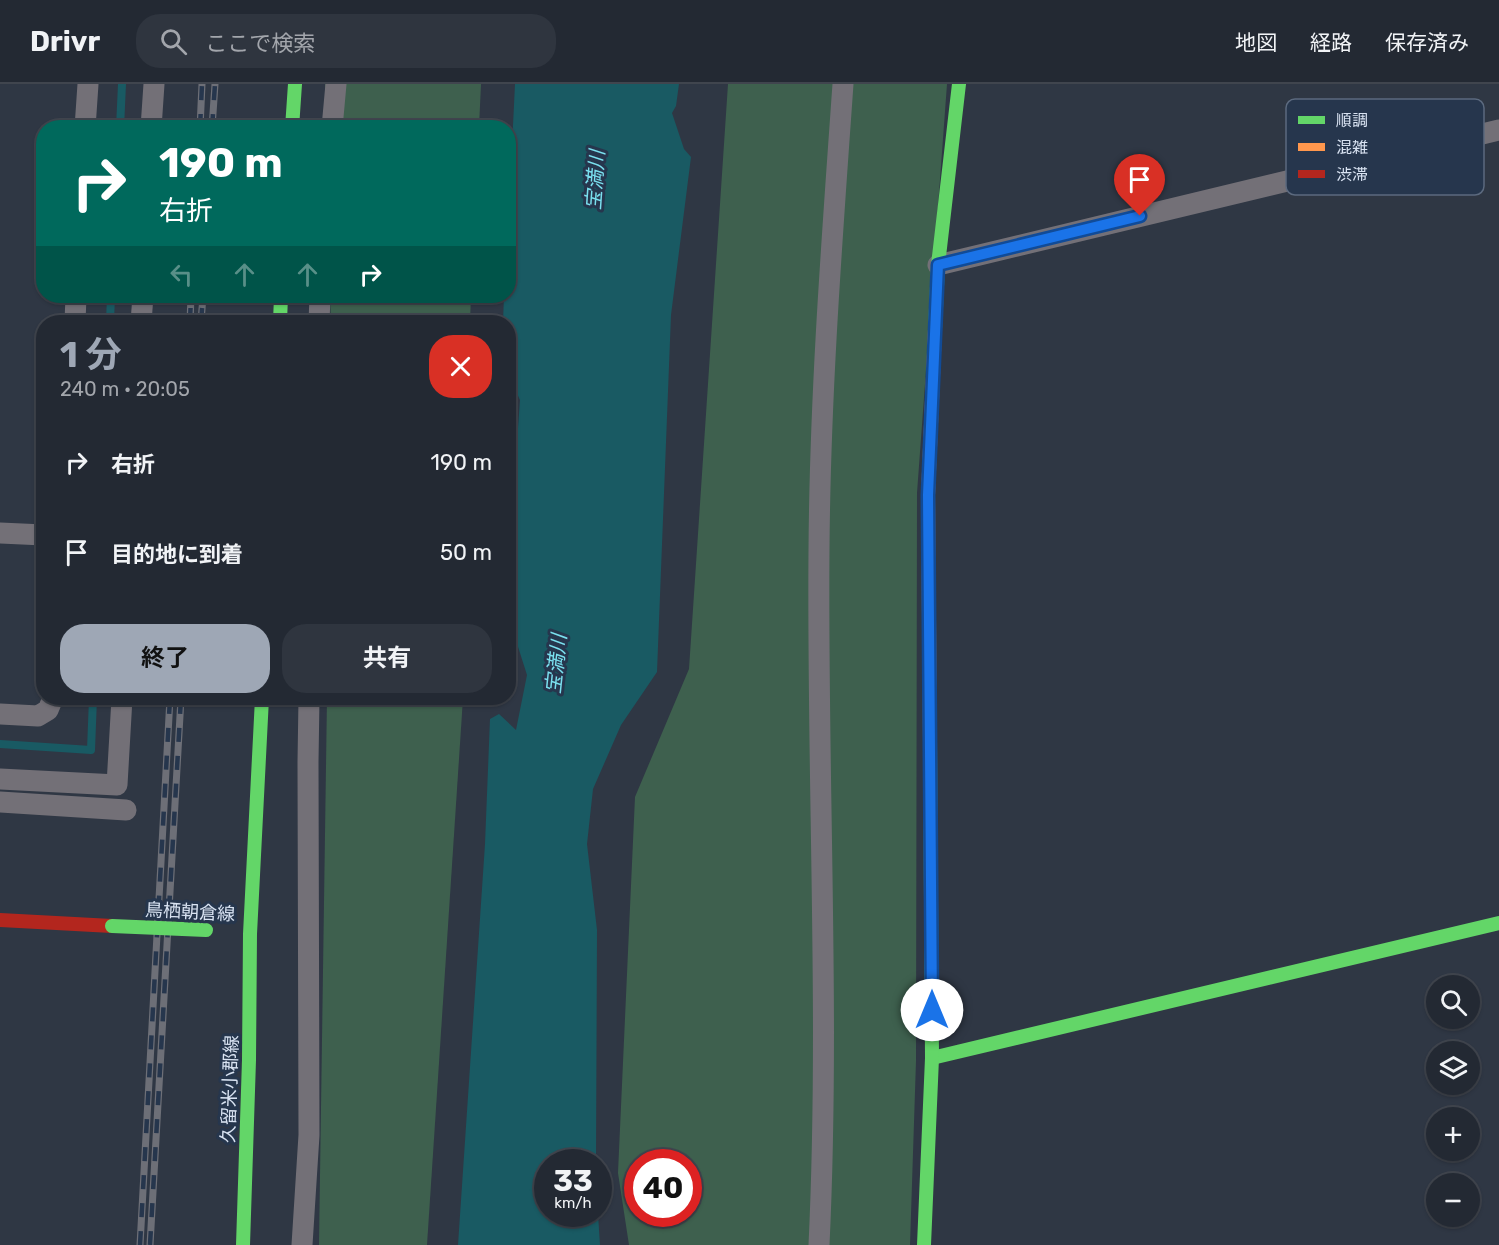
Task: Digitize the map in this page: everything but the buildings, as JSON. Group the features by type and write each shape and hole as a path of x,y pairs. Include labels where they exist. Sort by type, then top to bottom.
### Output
{"street":[{"path":"86,120 88,84"},
{"path":"152,120 154,84"},
{"path":"293,120 295,84"},
{"path":"334,120 336,84"},
{"path":"819,1245 823,1034 820,716 821,447 843,84"},
{"path":"924,1245 932,1058 928,495 938,265 959,84"},
{"path":"1484,134 1499,130"},
{"path":"938,265 1286,181"},
{"path":"0,533 36,535"},
{"path":"0,714 38,716 48,710 50,705"},
{"path":"0,779 117,785 122,705"},
{"name":"鳥栖朝倉線","path":"244,933 261,705"},
{"path":"302,1245 309,1135 309,705"},
{"path":"0,802 126,810"},
{"name":"鳥栖朝倉線","path":"0,920 211,930"},
{"path":"932,1058 1499,923"},
{"name":"久留米小郡線","path":"243,1245 249,1060 244,933"}],"green space":[{"path":"325,84 481,84 479,120 326,120"},
{"path":"728,84 947,84 917,493 916,1061 910,1245 629,1245 626,1227 702,1227 702,1149 624,1149 624,1212 618,1173 635,797 689,669"},
{"path":"330,303 471,303 470,315 331,315"},
{"path":"327,705 463,705 427,1245 319,1245"}],"water":[{"name":"宝満川","path":"515,84 679,84 676,106 672,113 684,149 691,157 671,315 657,672 621,725 593,789 587,844 597,930 596,1149 534,1149 534,1227 599,1227 600,1245 458,1245 485,844 490,719 499,714 516,730 527,675 516,640 516,456 520,400 516,391 516,315 503,315 504,303 516,303 516,120 513,120"}],"waterway":[{"path":"120,120 122,84"},
{"path":"110,315 111,303"},
{"path":"0,744 91,750 93,705"}],"railway":[{"path":"200,120 202,84"},
{"path":"213,120 215,84"},
{"path":"190,315 191,303"},
{"path":"202,303 202,315"},
{"path":"140,1245 170,705"},
{"path":"150,1245 181,705"}],"traffic: fast":[{"path":"293,120 295,84"},
{"path":"935,329 938,265 959,84"},
{"path":"280,315 281,303"},
{"path":"243,1245 249,1060 250,934 262,705"},
{"path":"924,1245 932,1058 930,741"},
{"path":"932,1058 1499,923"},
{"path":"112,926 206,930"}],"traffic: slow":[{"path":"930,741 928,495 935,329"}],"traffic: jam":[{"path":"0,920 112,926"}],"route":[{"path":"932,1010 928,495 938,265 1140,216"}]}
